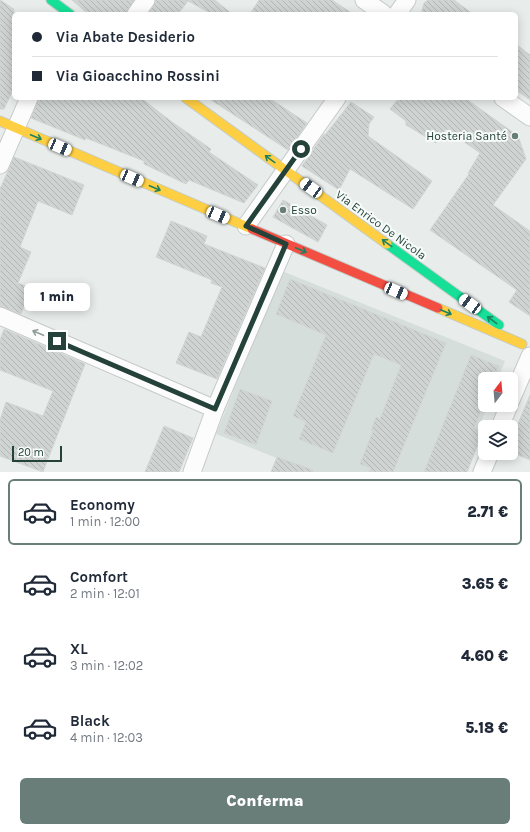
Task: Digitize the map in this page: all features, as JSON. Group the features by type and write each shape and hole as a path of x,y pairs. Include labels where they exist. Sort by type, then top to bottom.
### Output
{"main road":[{"path":"51,0 65,12"},
{"name":"Via Enrico De Nicola","path":"189,100 435,279 527,349"},
{"path":"0,121 286,244 426,296 527,349"},
{"path":"426,296 435,279"}],"street":[{"path":"137,12 146,0"},
{"path":"364,0 381,12"},
{"path":"398,12 407,0"},
{"path":"0,166 28,100"},
{"path":"246,226 336,100"},
{"path":"506,100 530,117"},
{"path":"192,472 215,409 286,244"},
{"path":"0,316 215,409"},
{"path":"518,378 527,349"},
{"path":"482,472 487,460"}],"shaded area":[{"path":"282,271 505,361 501,372 478,372 478,412 485,412 482,420 478,420 478,429 460,472 312,472 216,434"}],"building":[{"path":"0,0 14,9 14,12 12,12 12,92 4,109 0,109"},
{"path":"72,0 134,0 127,12 86,12"},
{"path":"156,0 215,0 230,12 208,12 188,1 180,12 149,12"},
{"path":"259,0 332,0 350,12 251,12"},
{"path":"428,0 454,0 470,12 422,12 424,3"},
{"path":"518,46 530,55 530,100 518,91"},
{"path":"38,100 144,100 211,149 209,152 258,185 244,203 189,180 186,184 144,164 144,161 86,138 85,140 31,118"},
{"path":"211,100 272,100 307,123 288,150"},
{"path":"397,100 468,100 518,136 526,159 493,205 530,231 530,316 509,302 517,290 430,230 469,174 468,173 480,153 446,129 436,143 406,125 406,121 390,109"},
{"path":"351,102 374,117 369,124 368,136 432,181 413,209 350,169 339,190 302,166 324,134 325,135"},
{"path":"14,157 84,185 72,215 38,201 20,247 31,252 18,283 31,288 21,314 0,306 0,189"},
{"path":"283,200 327,225 318,242 273,217"},
{"path":"171,221 207,236 204,244 265,268 217,379 176,363 189,332 201,337 222,287 211,283 212,280 156,257"},
{"path":"290,279 446,343 393,472 369,472 371,468 360,464 373,431 371,430 376,417 380,419 401,365 374,354 333,453 299,439 306,422 293,416 326,335 276,314"},
{"path":"4,329 85,364 43,472 0,456 0,420 6,402 43,416 53,391 0,370 0,340"},
{"path":"471,355 499,366 496,372 478,372 478,412 480,412 474,428 478,430 478,444 467,472 424,472"},
{"path":"240,389 272,401 256,445 224,433"},
{"path":"530,395 530,460 518,455 518,423"},
{"path":"164,426 193,438 179,472 145,472"},
{"path":"277,457 313,470 313,472 271,472"}],"traffic: fast":[{"path":"51,0 67,12"},
{"path":"387,244 499,325"}],"traffic: slow":[{"path":"189,100 387,244"},
{"path":"0,121 252,229"},
{"path":"438,308 522,344"}],"traffic: jam":[{"path":"252,229 438,308"}],"place":[{"name":"Hosteria Santé","path":"515,136"},
{"name":"Esso","path":"283,210"}],"route":[{"path":"57,341 215,409 286,244 246,226 301,149"}]}
